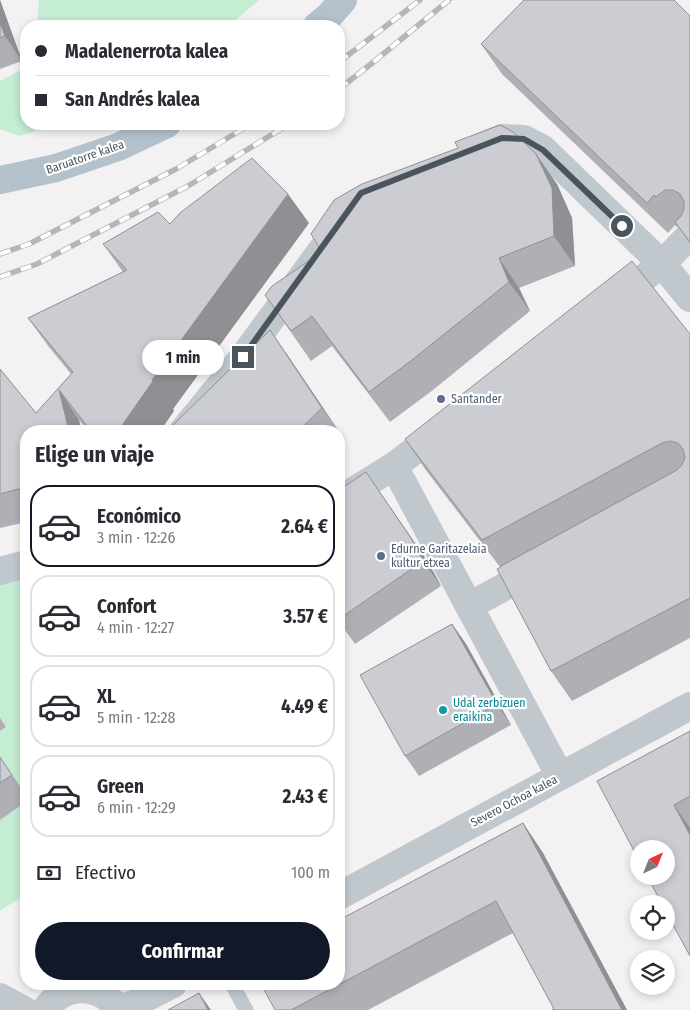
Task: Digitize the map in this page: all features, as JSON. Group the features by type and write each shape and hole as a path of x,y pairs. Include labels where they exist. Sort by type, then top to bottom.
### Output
{"main road":[{"path":"324,20 343,0"},
{"name":"Baruatorre kalea","path":"0,180 56,168 118,147 154,130"}],"street":[{"path":"458,155 502,138 524,139 543,150 662,264 690,298"},
{"path":"188,425 248,351 356,200"},
{"path":"599,311 662,264 690,234"},
{"path":"345,496 394,466 465,412"},
{"path":"394,466 560,776"},
{"path":"469,606 563,555"},
{"path":"0,570 20,565"},
{"name":"Severo Ochoa kalea","path":"345,893 690,706"},
{"path":"45,1010 56,998 72,990"},
{"path":"87,990 106,996 119,1010 161,990"},
{"path":"0,997 24,1010"}],"lane":[{"path":"235,990 246,1010"}],"green space":[{"path":"39,0 259,0 235,20 37,20"},
{"path":"20,70 20,130 40,130 19,136 0,129 0,81"},
{"path":"20,580 20,786 13,776 0,770 0,731 6,727 0,718 0,582"},
{"path":"20,806 20,898 0,911 0,820"}],"building":[{"path":"524,0 674,0 690,16 690,242 675,222 681,216 684,209 684,201 680,194 673,190 665,190 656,197 654,195 647,203 481,44"},
{"path":"0,23 5,36 0,38"},
{"path":"500,125 513,132 536,154 552,188 554,236 499,258 509,282 369,392 312,316 291,331 265,295 272,286 322,252 311,234 334,200 362,184 458,148 455,142"},
{"path":"252,158 288,194 152,380 122,425 86,425 59,390 68,425 20,425 20,489 0,494 0,369 36,413 73,372 28,318 127,270 103,244 158,212 170,224 180,213"},
{"path":"632,261 690,334 690,598 551,671 497,569 677,470 682,465 685,457 683,449 678,443 670,441 662,443 482,540 405,439"},
{"path":"270,330 322,408 304,425 173,425"},
{"path":"366,472 411,538 423,561 345,615 345,486"},
{"name":"Udal zerbizuen eraikina","path":"452,624 497,704 405,756 360,675"},
{"path":"690,731 690,796 674,805 690,835 690,956 675,928 675,895 657,895 652,885 675,885 675,840 630,840 630,843 597,781"},
{"path":"0,757 12,775 0,783"},
{"path":"523,823 622,1010 552,1010 554,1009 496,901 345,981 345,917"},
{"path":"264,990 329,990 291,1010 275,1010"},
{"path":"199,993 208,1010 168,1010"}],"railway":[{"path":"345,57 420,0"},
{"path":"345,84 449,0"},
{"path":"0,254 29,244 176,169 241,130"},
{"path":"0,277 37,264 188,186 279,130"}],"place":[{"name":"Santander","path":"441,399"},
{"name":"Edurne Garitazelaia kultur etxea","path":"381,556"},
{"name":"Udal zerbizuen eraikina","path":"443,710"}],"route":[{"path":"243,357 324,247 361,193 502,138 524,139 543,150 622,226"}]}
